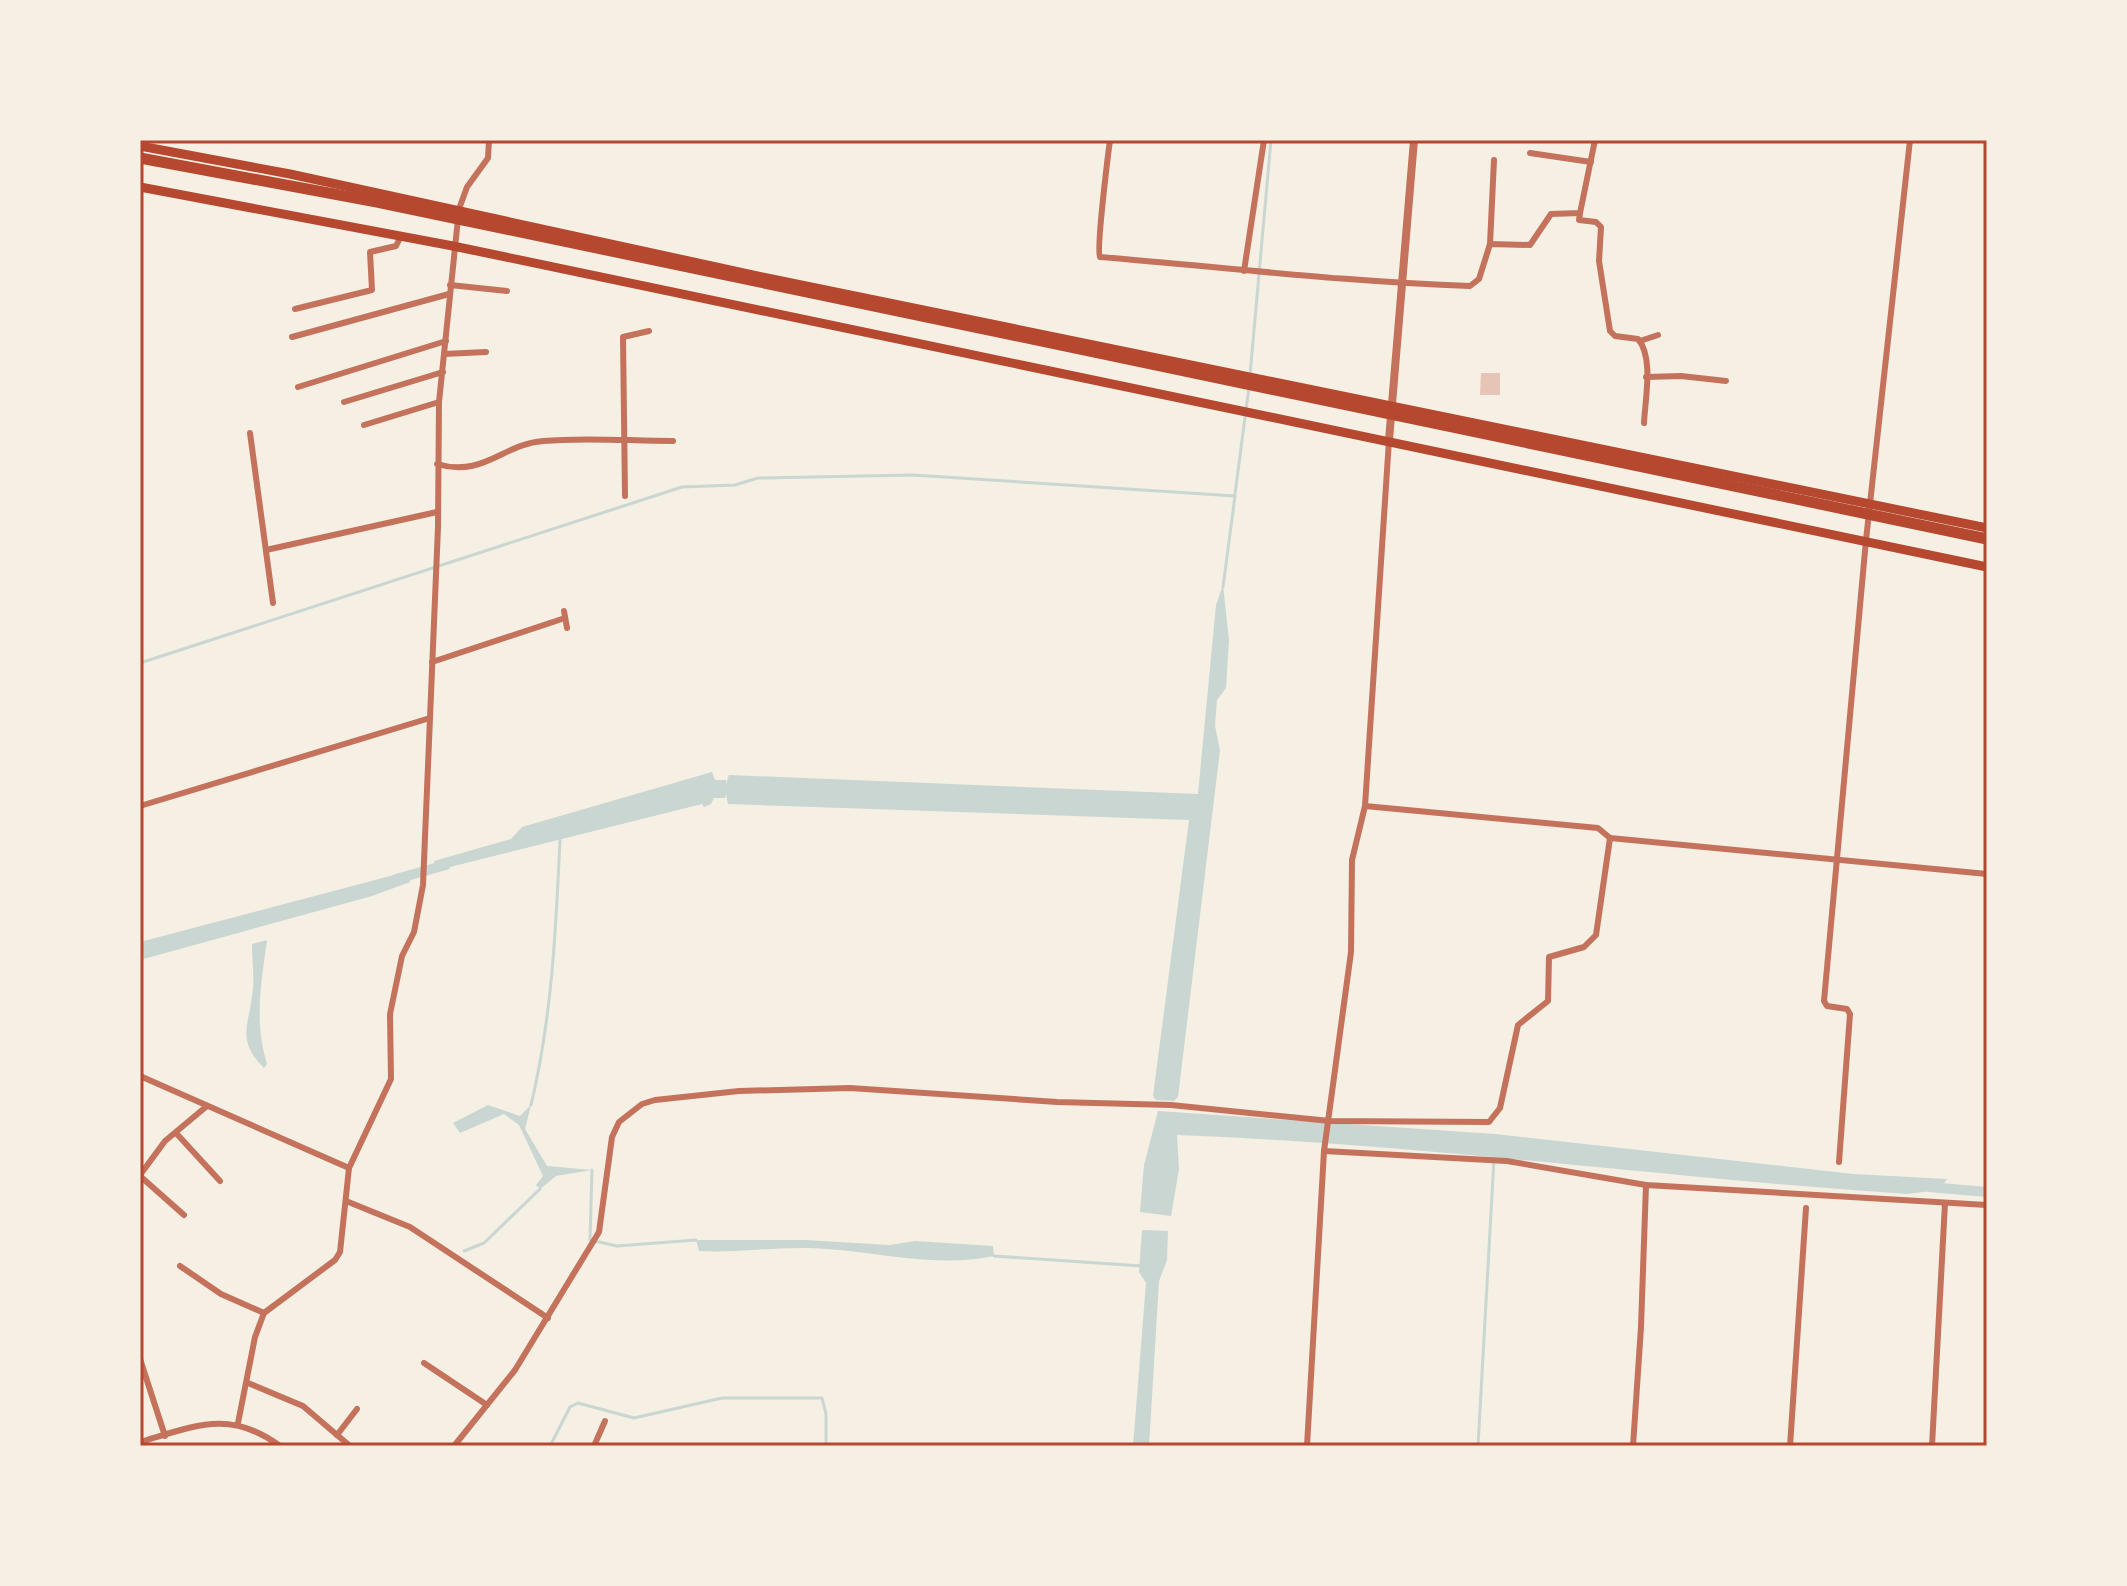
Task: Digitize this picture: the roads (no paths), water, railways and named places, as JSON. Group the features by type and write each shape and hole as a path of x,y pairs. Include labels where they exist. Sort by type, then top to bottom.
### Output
{"highway":[{"path":"140,161 1987,541"}],"main road":[{"path":"140,146 459,209 782,281 1987,528"},
{"path":"140,187 453,246 1987,567"}],"street":[{"path":"238,1423 255,1337 264,1313 335,1260 342,1246 349,1168 391,1079 390,1014 402,956 414,932 425,862 439,402 453,246 459,209 467,187 488,158 489,140"},
{"path":"1110,140 1104,173 1105,210 1097,255 1203,264 1267,274 1402,284 1475,284 1490,244 1494,160"},
{"path":"1244,271 1264,140"},
{"path":"1307,1446 1325,1148 1351,952 1352,860 1365,806 1391,406 1414,140"},
{"path":"1595,140 1579,220 1596,222 1601,227 1599,261 1610,331 1615,336 1640,341 1658,335"},
{"path":"1839,1162 1850,1014 1847,1009 1827,1006 1824,1001 1866,540 1910,140"},
{"path":"1530,153 1591,162"},
{"path":"1490,244 1530,245 1551,214 1580,213"},
{"path":"295,309 372,290 370,252 396,246 400,238"},
{"path":"292,337 450,290 507,291"},
{"path":"625,496 623,337 649,331"},
{"path":"298,387 446,341"},
{"path":"1640,341 1646,377 1644,423"},
{"path":"444,354 486,352"},
{"path":"344,402 443,372"},
{"path":"1646,377 1681,376 1726,381"},
{"path":"364,425 439,402"},
{"path":"250,433 273,603"},
{"path":"437,464 455,469 482,465 539,441 673,441"},
{"path":"266,550 437,512"},
{"path":"432,662 565,615 567,628"},
{"path":"140,806 430,718"},
{"path":"1365,806 1598,828 1610,838 1987,874"},
{"path":"454,1446 548,1318 596,1236 612,1137 619,1122 629,1112 655,1100 739,1091 850,1088 1171,1105 1330,1122 1485,1123 1495,1118 1518,1025 1548,1001 1549,957 1584,947 1596,935 1610,838"},
{"path":"140,1076 349,1168"},
{"path":"184,1215 140,1176 151,1157 207,1106"},
{"path":"176,1133 220,1181"},
{"path":"1325,1148 1507,1161 1646,1185 1987,1205"},
{"path":"1633,1446 1646,1185"},
{"path":"346,1201 410,1227 548,1318"},
{"path":"1932,1446 1945,1203"},
{"path":"1790,1446 1806,1208"},
{"path":"180,1266 231,1299 264,1313"},
{"path":"140,1359 165,1436"},
{"path":"424,1363 487,1405"},
{"path":"248,1383 303,1406 350,1446"},
{"path":"337,1435 357,1409"},
{"path":"594,1446 605,1421"},
{"path":"140,1442 155,1442 165,1436 207,1425 238,1423 261,1432 280,1446"}],"waterway":[{"path":"1250,375 1271,140"},
{"path":"1235,494 1249,387"},
{"path":"140,663 682,487 735,485 758,478 913,475 1235,496 1223,587"},
{"path":"531,1105 548,1006 560,839"},
{"path":"396,879 446,865"},
{"path":"1478,1446 1494,1159"},
{"path":"592,1170 590,1240 617,1246 696,1240"},
{"path":"1929,1187 1987,1192"},
{"path":"464,1251 484,1243 540,1189"},
{"path":"994,1256 1142,1266"},
{"path":"550,1446 570,1407 578,1403 634,1418 722,1398 822,1398 826,1414 826,1446"}]}
